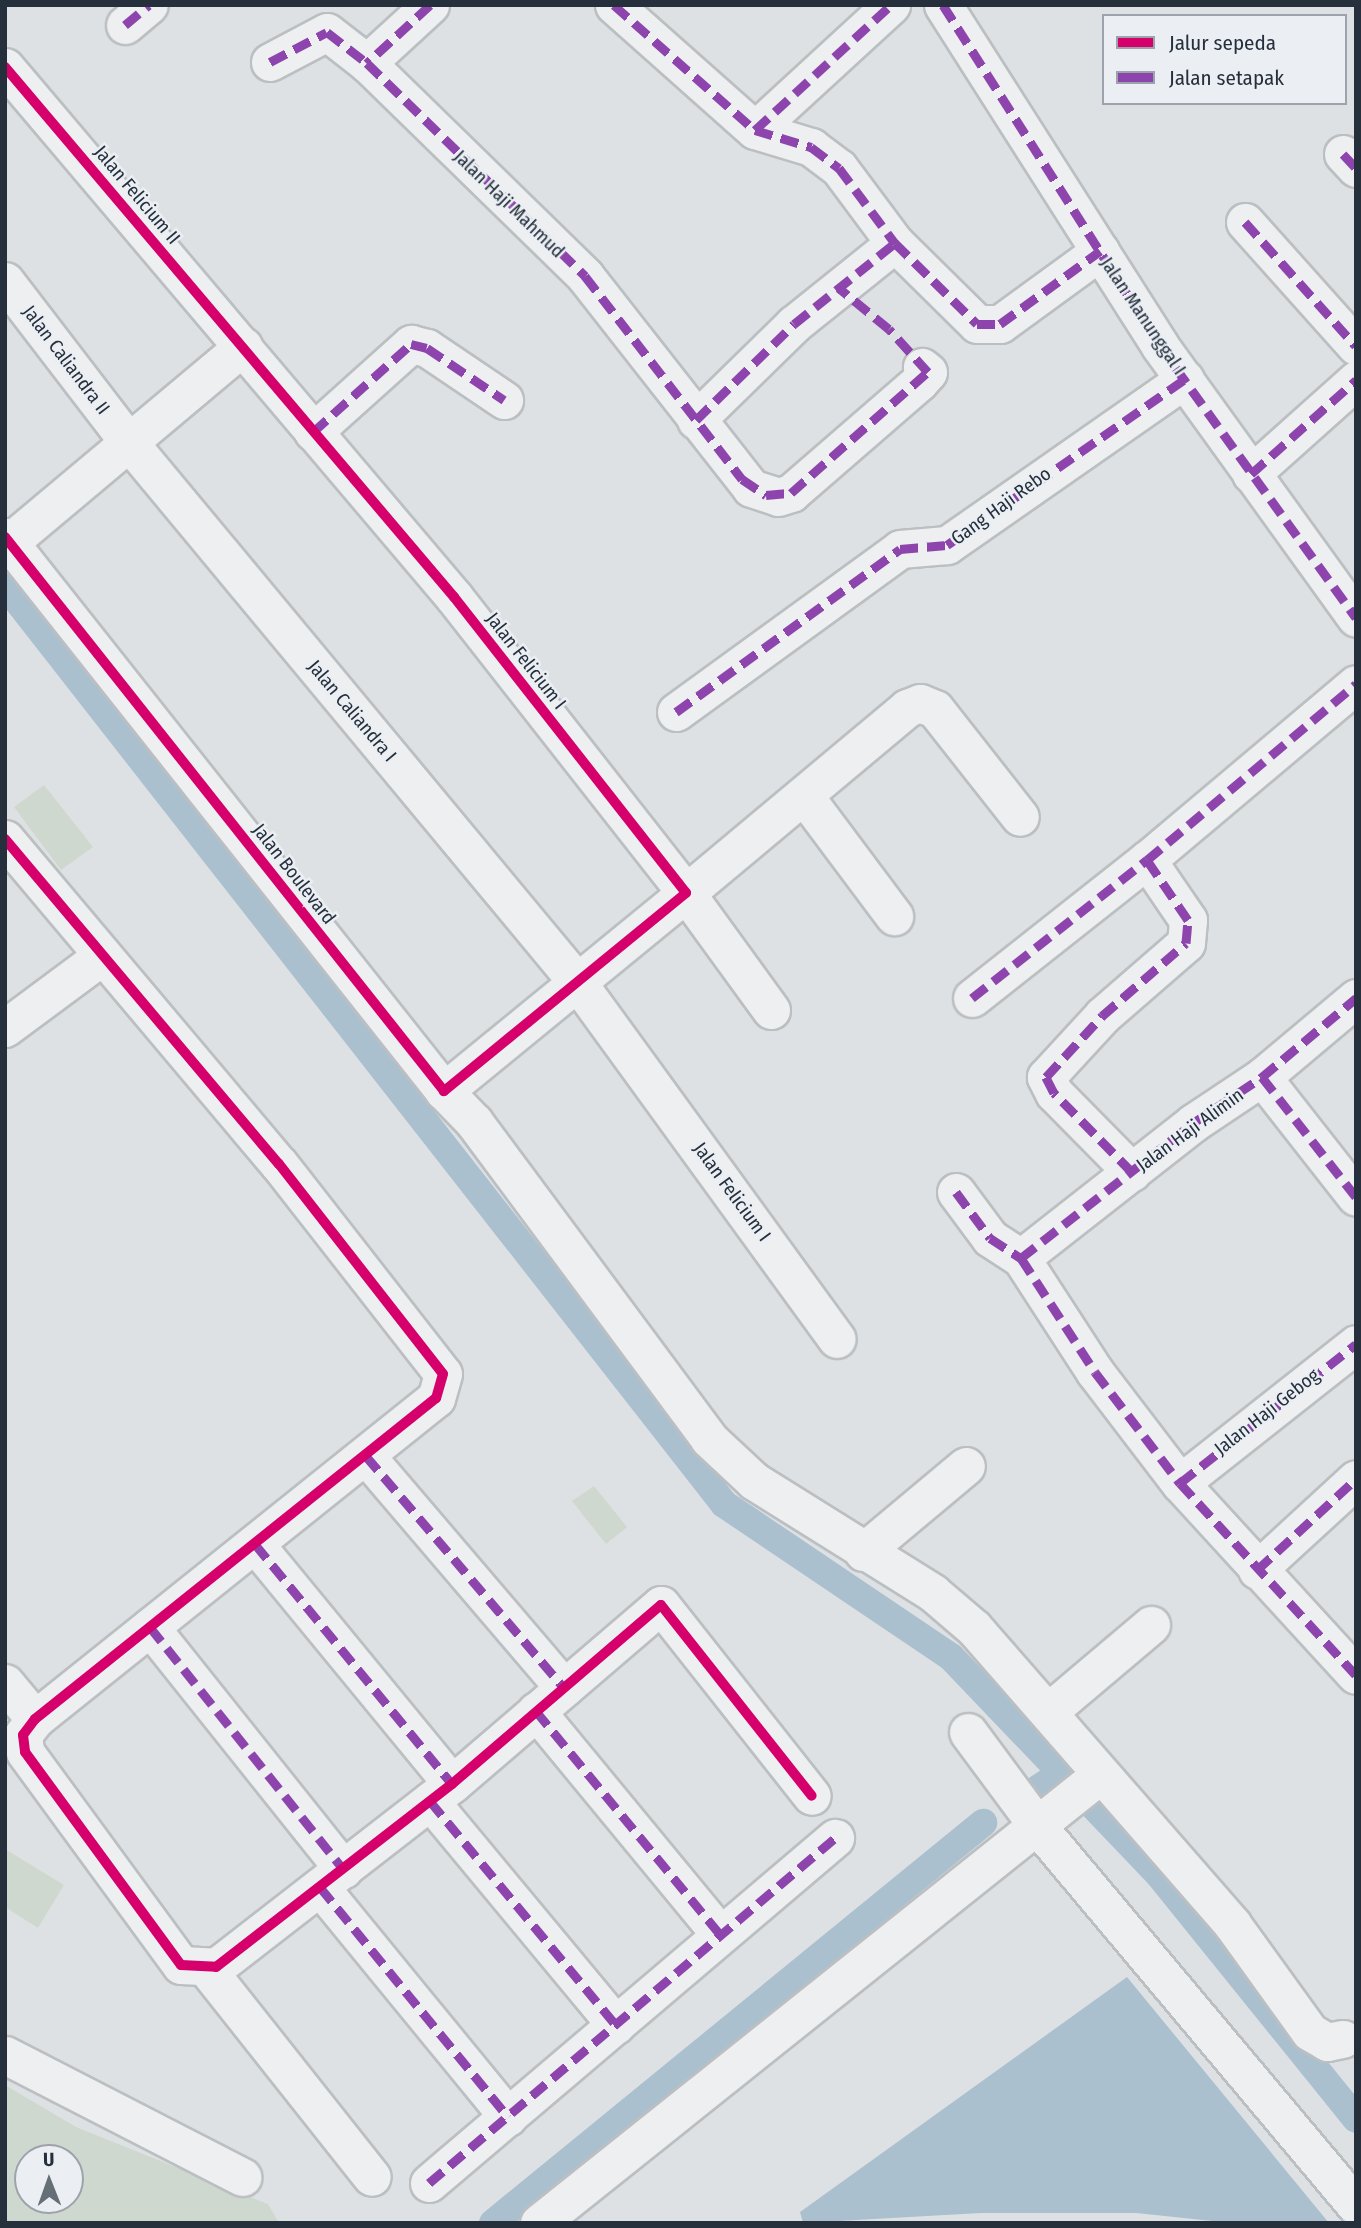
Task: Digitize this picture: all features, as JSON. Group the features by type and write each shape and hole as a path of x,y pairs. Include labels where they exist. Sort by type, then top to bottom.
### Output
{"street":[{"path":"367,63 430,5"},
{"path":"614,5 755,130 811,147 839,168 895,243 958,309 989,327 1017,313 1100,251"},
{"path":"755,130 891,5"},
{"name":"Jalan Manunggal I","path":"943,5 1185,379 1356,618"},
{"name":"Jalan Haji Mahmud","path":"270,62 327,32 367,63 585,276 751,488 785,496 919,382 928,372 922,367"},
{"name":"Jalan Felicium II","path":"5,66 243,346"},
{"path":"1245,222 1356,346"},
{"path":"696,420 794,324 895,243"},
{"name":"Jalan Caliandra II","path":"5,281 127,440"},
{"path":"313,432 411,344 427,348 504,400"},
{"name":"Jalan Felicium I","path":"243,346 454,597 686,893 771,1010"},
{"name":"Jalan Boulevard","path":"243,346 7,542 444,1091 474,1122 709,1439 754,1481 953,1611 1048,1712 1091,1782 1232,1924 1310,2032 1320,2041 1343,2039"},
{"name":"Gang Haji Rebo","path":"676,712 900,549 947,545 1185,379"},
{"path":"1251,474 1356,380"},
{"name":"Jalan Caliandra I","path":"127,440 578,983"},
{"path":"972,998 1147,860 1356,684"},
{"path":"444,1091 805,797 907,708 920,703 944,719 1020,817"},
{"path":"805,797 894,916"},
{"path":"5,839 441,1366 443,1382 436,1398 35,1719 23,1735 25,1752 181,1965 207,1969 372,2177"},
{"path":"1132,1172 1054,1093 1046,1077 1102,1016 1186,943 1188,920 1147,860"},
{"path":"5,1028 102,956"},
{"name":"Jalan Felicium I","path":"578,983 837,1339"},
{"name":"Jalan Haji Alimin","path":"1021,1258 1132,1172 1262,1077 1356,998"},
{"path":"1262,1077 1356,1197"},
{"path":"956,1192 990,1238 1021,1258 1095,1372 1180,1483 1356,1675"},
{"name":"Jalan Haji Gebog","path":"1180,1483 1356,1344"},
{"path":"366,1456 564,1688"},
{"path":"863,1552 966,1466"},
{"path":"1257,1570 1356,1479"},
{"path":"255,1544 616,2025"},
{"path":"207,1969 331,1878 441,1792 661,1605 812,1796"},
{"path":"1048,1712 1152,1625"},
{"path":"150,1627 508,2118"},
{"path":"5,1683 35,1719"},
{"path":"536,1711 720,1934"},
{"path":"968,1732 1351,2189"},
{"path":"538,2223 1045,1823 1091,1782"},
{"path":"429,2183 835,1838"},
{"path":"5,2055 242,2177"}],"shaded area":[{"path":"44,785 93,847 61,870 14,807"},
{"path":"594,1486 627,1527 606,1544 572,1501"},
{"path":"5,1849 64,1885 38,1928 5,1907"},
{"path":"5,2085 76,2127 268,2204 279,2223 5,2223"}],"water":[{"path":"1127,1977 1329,2223 1231,2223 1136,2213 981,2213 803,2223 800,2212"}],"waterway":[{"path":"5,585 724,1504 951,1657 1160,1876 1356,2119"},
{"path":"1039,1788 1062,1773"},
{"path":"493,2223 983,1823"}],"marked path":[{"path":"125,25 149,5"},
{"path":"430,5 367,63 585,276 742,479 766,495 791,493 928,372 889,329 839,288"},
{"path":"614,5 755,130 811,147 839,168 895,243 977,324 1000,324 1100,251"},
{"path":"755,130 891,5"},
{"path":"943,5 1160,346 1356,618"},
{"path":"270,62 327,32 367,63"},
{"path":"1343,154 1356,168"},
{"path":"1245,222 1356,346"},
{"path":"696,420 794,324 895,243"},
{"path":"313,432 411,344 427,348 504,400"},
{"path":"676,712 900,549 947,545 1185,379"},
{"path":"1251,474 1356,380"},
{"path":"1132,1172 1054,1093 1046,1077 1102,1016 1186,943 1188,920 1147,860 1356,684"},
{"path":"972,998 1147,860"},
{"path":"1021,1258 1193,1123 1262,1077 1356,998"},
{"path":"1262,1077 1356,1197"},
{"path":"956,1192 990,1238 1021,1258 1095,1372 1180,1483 1356,1675"},
{"path":"1180,1483 1356,1344"},
{"path":"366,1456 564,1688"},
{"path":"1257,1570 1356,1479"},
{"path":"255,1544 452,1784"},
{"path":"150,1627 343,1869"},
{"path":"536,1711 720,1934"},
{"path":"430,1801 616,2025"},
{"path":"429,2183 835,1838"},
{"path":"320,1887 508,2117"}],"cycle path":[{"path":"5,67 454,597 686,893 444,1091 5,537"},
{"path":"5,839 279,1164 443,1374 436,1398 35,1719 23,1735 25,1752 181,1965 216,1967 452,1784 661,1605 812,1796"}]}
